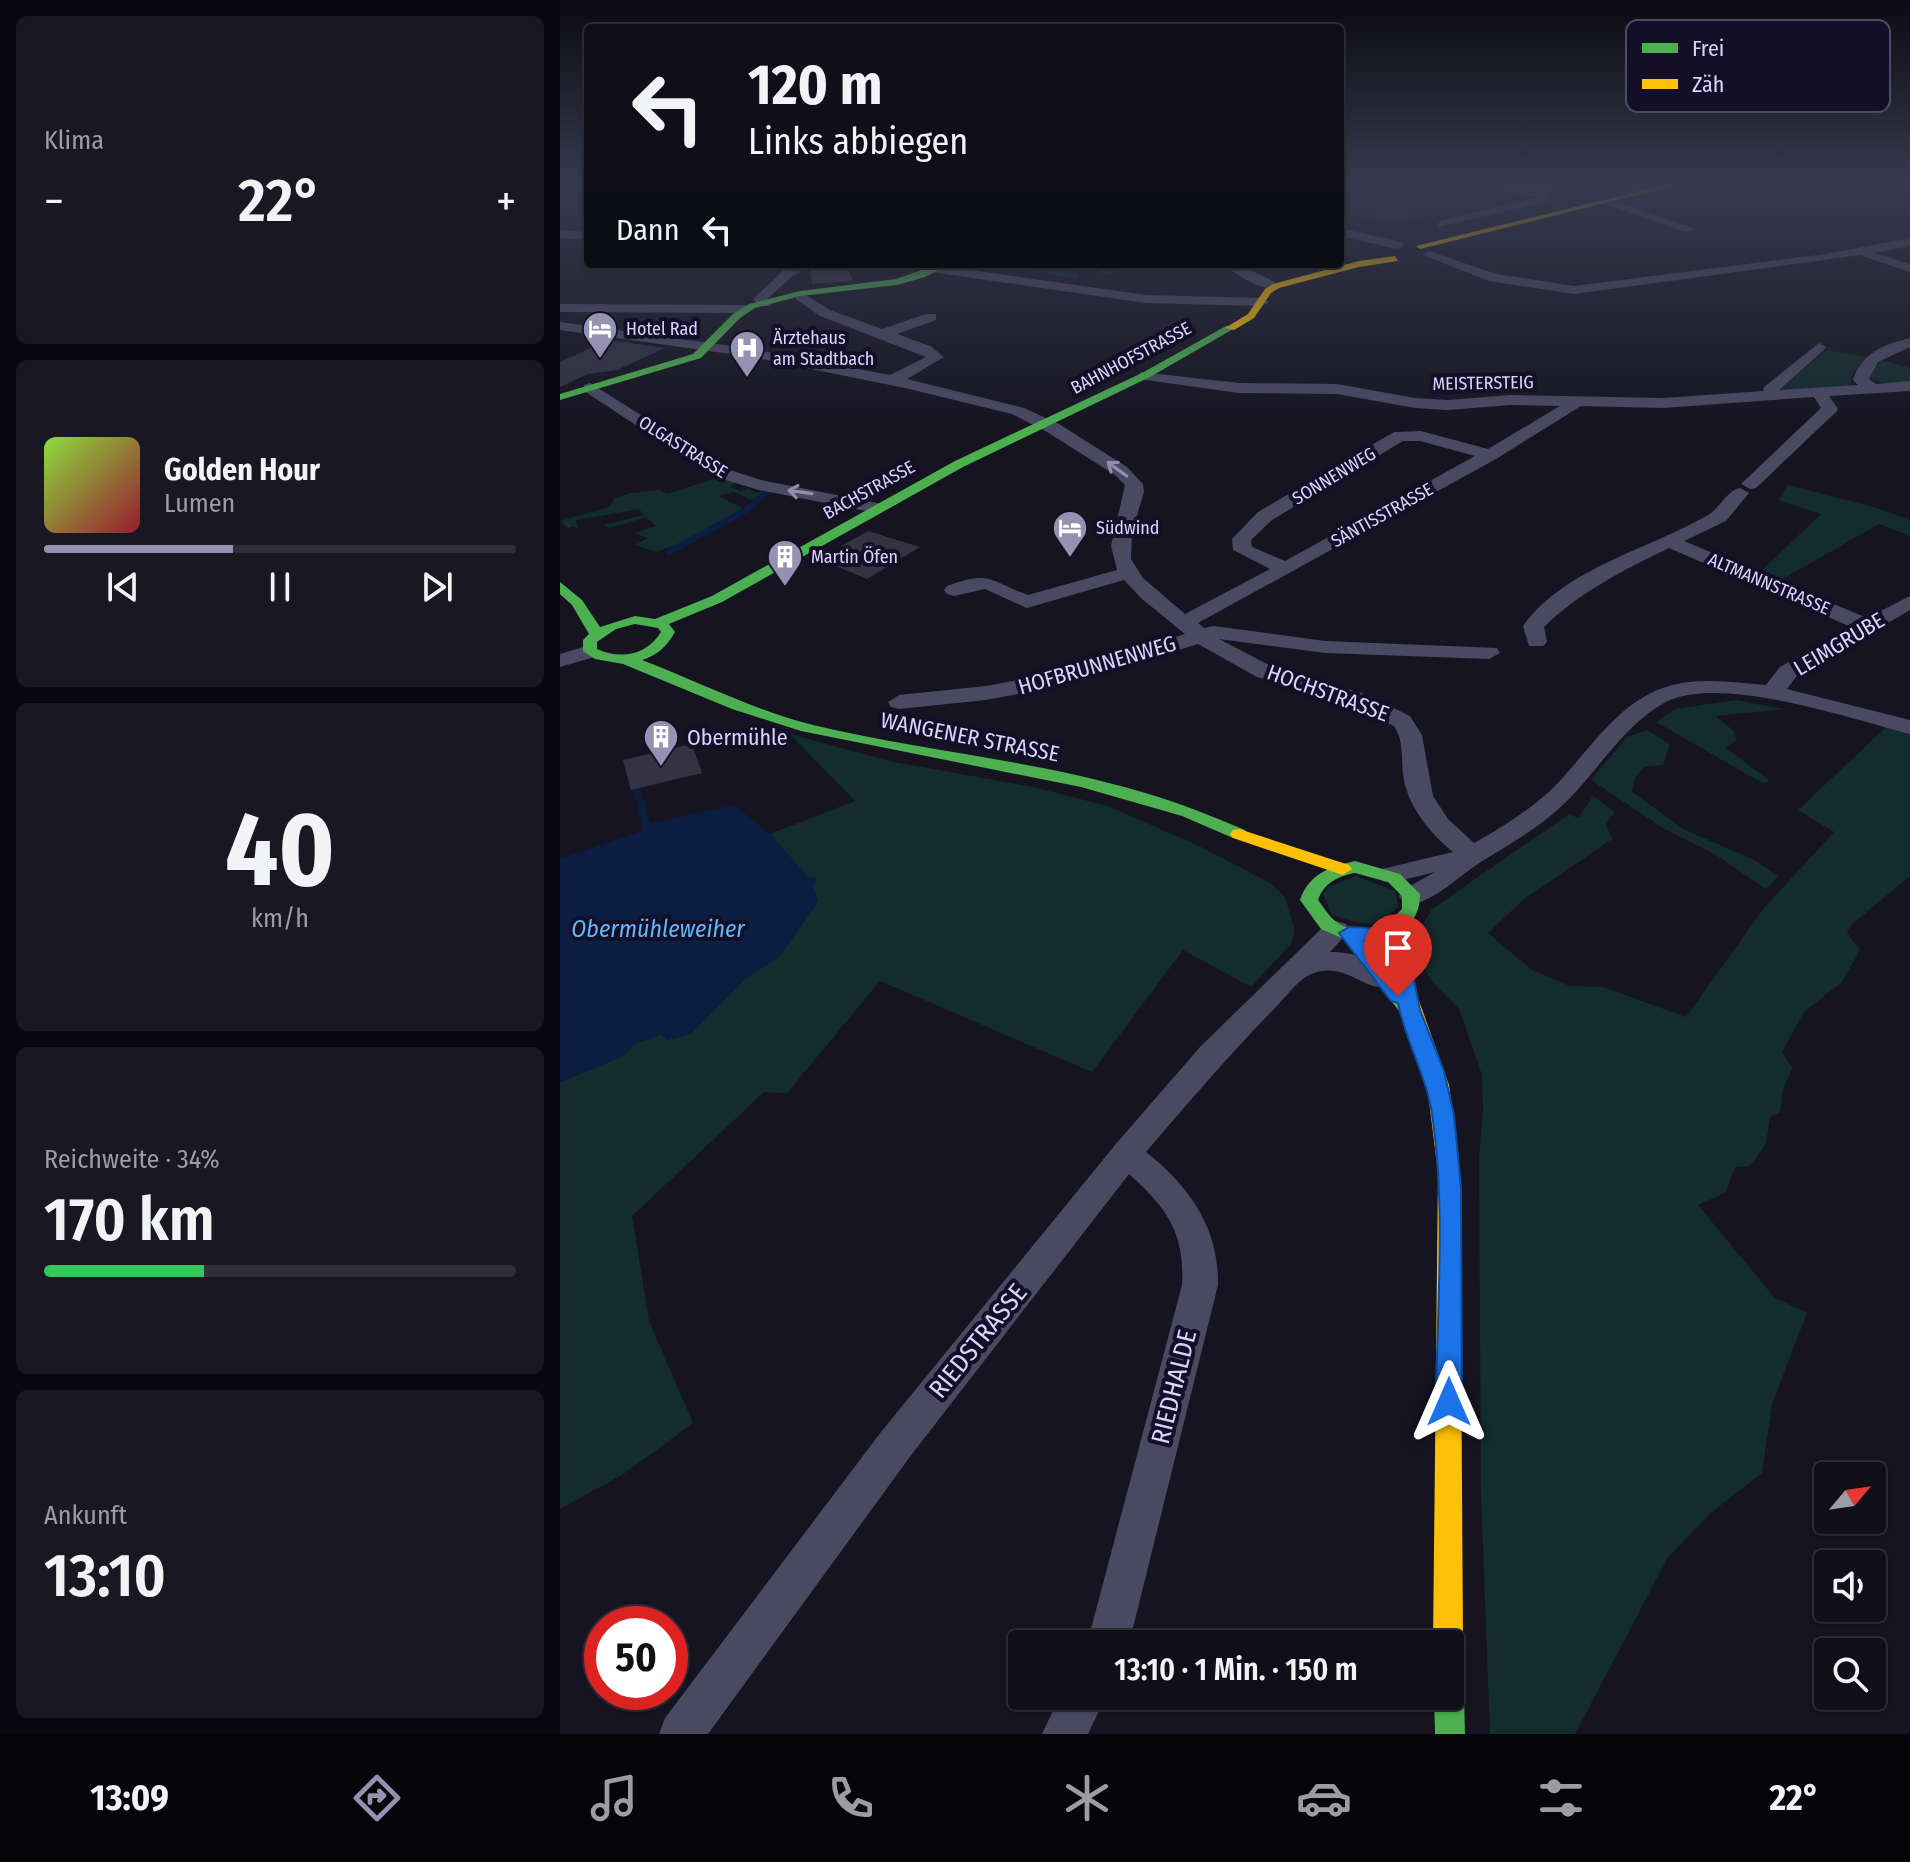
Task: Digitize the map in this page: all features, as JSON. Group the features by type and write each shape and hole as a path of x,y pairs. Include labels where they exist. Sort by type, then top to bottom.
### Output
{"main road":[{"path":"560,397 685,360 712,347 746,309 801,296 894,285 938,268"},
{"path":"1276,286 1344,268"},
{"name":"BAHNHOFSTRASSE","path":"1044,423 1146,375 1251,316 1276,286"},
{"name":"BACHSTRASSE","path":"625,659 642,655 662,635 701,616 717,599 876,508 1044,423"},
{"path":"560,586 577,603 593,642 627,621"},
{"path":"577,603 662,635 666,663 676,678"},
{"name":"WANGENER STRASSE","path":"593,642 604,658 625,659 676,678 714,698 807,728 1124,791 1187,811 1255,842 1343,869"},
{"name":"WANGENER STRASSE","path":"1255,842 1310,891"},
{"path":"1342,932 1372,935 1394,929 1409,917 1412,896 1406,886 1391,875 1367,868 1343,869 1323,877 1310,891 1311,909 1317,917 1342,932 1410,1010"},
{"path":"1394,929 1410,1010 1434,1071 1448,1161 1448,1630"},
{"path":"1449,1710 1450,1734"}],"street":[{"path":"1452,265 1513,282 1574,290 1769,265"},
{"path":"1886,265 1908,276"},
{"path":"947,268 1146,299 1262,302"},
{"path":"1235,268 1276,286"},
{"path":"765,303 760,299 790,272"},
{"path":"801,296 804,301 834,316 937,357 891,381"},
{"path":"562,309 746,309"},
{"path":"881,334 931,317"},
{"path":"560,326 712,347 891,381 1018,411 1044,423 1121,471 1134,484 1135,492 1119,542 1120,558 1128,573 1027,602 988,582 954,590"},
{"path":"1874,390 1861,380 1866,366 1874,357 1910,342"},
{"path":"1775,395 1770,390 1819,347"},
{"name":"MEISTERSTEIG","path":"1146,375 1239,388 1337,389 1433,405 1510,400 1663,403 1910,386"},
{"name":"OLGASTRASSE","path":"590,388 721,473 744,482 840,497 876,508"},
{"name":"ALTMANNSTRASSE","path":"1536,642 1533,626 1556,601 1598,574 1719,517 1745,488 1830,409 1820,394"},
{"name":"SÄNTISSTRASSE","path":"1190,629 1202,615 1490,455 1577,402"},
{"name":"SONNENWEG","path":"1284,568 1243,550 1241,539 1265,516 1400,436 1421,436 1490,455"},
{"name":"ALTMANNSTRASSE","path":"1670,542 1867,626"},
{"name":"HOCHSTRASSE","path":"1128,573 1152,598 1190,629 1262,671 1332,692 1403,722 1411,735 1414,769 1424,803 1451,839 1473,855"},
{"name":"LEIMGRUBE","path":"1775,693 1778,682 1788,672 1910,602"},
{"name":"HOCHSTRASSE","path":"1190,629 1325,647 1489,653"},
{"name":"HOFBRUNNENWEG","path":"899,702 986,693 1070,677 1190,629"},
{"path":"560,661 593,642"},
{"path":"1412,896 1445,878 1473,855 1526,824 1559,795 1632,717 1657,698 1703,686 1775,693 1910,727"},
{"path":"1391,875 1473,855"},
{"name":"RIEDSTRASSE","path":"681,1734 735,1657 895,1445 1126,1154 1211,1055 1299,968 1342,932"},
{"path":"1299,968 1327,960 1351,962 1369,969 1387,983"},
{"name":"RIEDHALDE","path":"1112,1630 1200,1285 1202,1264 1200,1246 1190,1224 1166,1189 1126,1154"},
{"path":"1064,1734 1077,1710"}],"green space":[{"path":"1021,268 1076,268 1074,271 1080,275 1075,279"},
{"path":"1100,268 1117,268 1114,271 1118,272 1108,275 1099,273"},
{"path":"1827,350 1865,357 1851,377 1851,386 1777,390"},
{"path":"1881,360 1910,368 1910,382 1890,385 1872,379 1870,375"},
{"path":"717,478 735,483 730,487 741,491 749,489 756,493 770,489 755,501 734,492 718,496 746,510 717,528 657,552 635,545 648,538 634,533 656,526 646,517 610,528 604,525 644,515 639,509 576,520 578,529 574,526 568,528 560,521 609,507 615,498 631,493 659,490 667,494"},
{"path":"1788,485 1877,508 1910,520 1910,536 1879,524 1776,583 1757,575 1821,514 1778,500"},
{"path":"1735,700 1785,709 1715,716 1734,731 1737,739 1726,748 1770,781 1762,783 1656,722 1675,709"},
{"path":"1886,727 1910,733 1910,876 1851,925 1847,933 1860,950 1842,982 1804,1012 1782,1052 1792,1068 1783,1090 1780,1112 1770,1117 1766,1144 1750,1166 1735,1167 1725,1193 1698,1205 1774,1297 1807,1313 1772,1404 1762,1473 1712,1512 1668,1557 1575,1734 1490,1734 1481,1494 1479,1158 1482,1075 1459,1009 1434,984 1420,962 1418,943 1422,926 1432,909 1569,814 1578,818 1593,796 1615,812 1606,824 1612,839 1523,900 1488,933 1532,970 1570,986 1603,987 1686,1017 1764,908 1834,832 1798,810"},
{"path":"1647,730 1670,744 1663,765 1644,767 1635,777 1632,792 1685,830 1752,859 1779,876 1766,889 1713,853 1663,828 1591,780 1627,737"},
{"path":"790,734 889,761 1033,787 1108,806 1199,846 1270,883 1285,897 1295,931 1291,944 1251,987 1183,950 1092,1072 880,981 787,1093 764,1092 632,1216 649,1321 693,1423 625,1473 560,1509 560,1082 623,1056 635,1044 661,1034 667,1040 690,1034 746,978 780,956 818,901 808,878 770,834 855,801"},
{"path":"1356,876 1395,891 1398,906 1383,920 1368,924 1332,915 1323,894 1328,887"}],"water":[{"name":"Obermühleweiher","path":"734,805 770,834 808,877 816,878 813,886 818,901 780,956 746,978 690,1034 667,1040 661,1034 635,1044 623,1056 560,1082 560,859 640,832 646,824"}],"building":[{"path":"810,268 847,268 853,281 812,284"},
{"name":"Hotel Rad","path":"609,340 665,348 617,370 588,374 560,387 560,362"},
{"path":"868,531 920,547 867,579 819,559"},
{"name":"Obermühle","path":"692,744 702,773 631,790 623,760"}],"waterway":[{"path":"669,552 746,510 770,489"},
{"path":"637,790 648,832"}],"tunnel":[{"path":"790,272 794,268"}],"traffic: fast":[{"path":"560,397 697,356 737,316 752,306 800,294 897,282 937,268"},
{"path":"658,623 717,599 959,464 1146,375 1230,328"},
{"path":"560,586 577,603 596,633"},
{"path":"635,620 663,625 668,632 654,649 634,658 611,658 590,651 590,640 611,626 635,620"},
{"path":"625,659 738,705 807,728 861,741 1026,770 1135,795 1188,812 1239,834"},
{"path":"1355,867 1394,878 1411,894 1411,911 1398,925 1377,934 1352,935 1328,925 1309,900 1326,876 1355,867"},
{"path":"1349,933 1406,1006"},
{"path":"1449,1710 1450,1734"}],"traffic: slow":[{"path":"1344,268 1356,265"},
{"path":"1230,328 1251,316 1268,291 1276,286 1344,268"},
{"path":"1239,834 1343,869"},
{"path":"1394,929 1403,984 1438,1085 1449,1173 1448,1630"}],"place":[{"name":"Hotel Rad","path":"600,360"},
{"name":"Ärztehaus am Stadtbach","path":"747,379"},
{"name":"Südwind","path":"1070,559"},
{"name":"Martin Öfen","path":"785,588"},
{"name":"Obermühle","path":"661,768"}],"route":[{"path":"1398,996 1349,933 1372,935 1394,929 1410,1010 1434,1071 1443,1115 1450,1188 1449,1402"}]}
